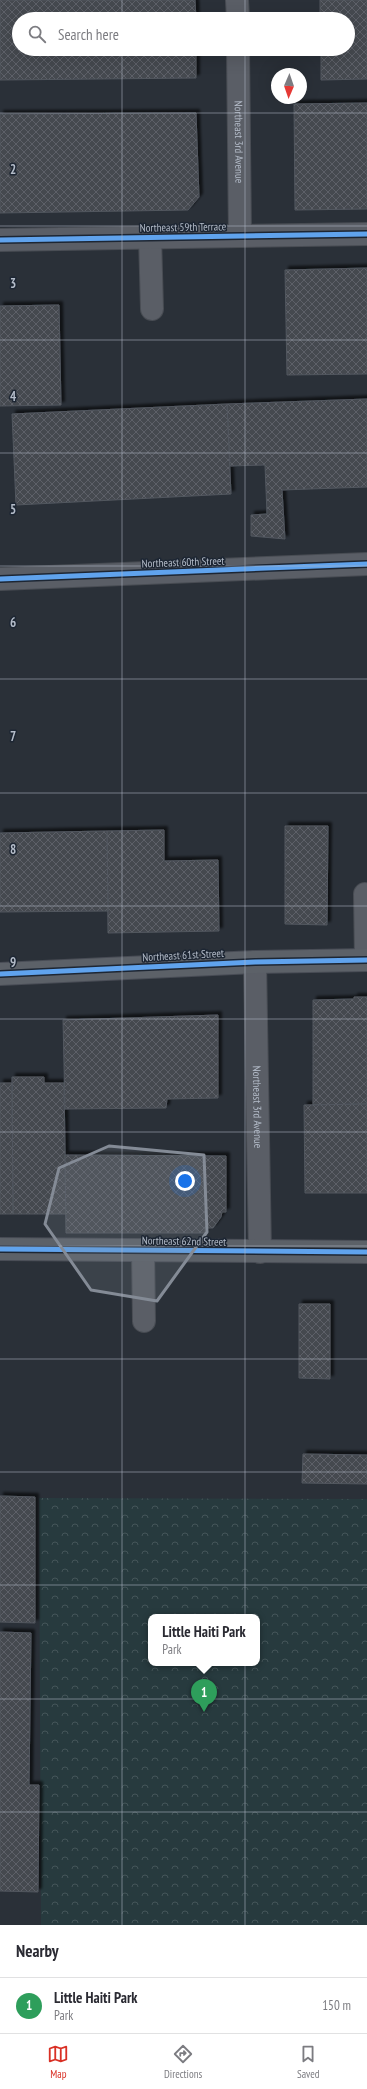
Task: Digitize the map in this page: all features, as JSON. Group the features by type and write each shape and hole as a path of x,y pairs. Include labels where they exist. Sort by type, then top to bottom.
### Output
{"main road":[{"name":"Northeast 61st Street","path":"0,974 255,962 366,960"},
{"name":"Northeast 62nd Street","path":"0,1249 367,1252"}],"street":[{"path":"237,0 238,12"},
{"name":"Northeast 3rd Avenue","path":"238,56 240,236"},
{"name":"Northeast 59th Terrace","path":"0,240 367,234"},
{"path":"150,237 152,309"},
{"name":"Northeast 60th Street","path":"0,579 367,564"},
{"path":"365,894 366,960"},
{"name":"Northeast 3rd Avenue","path":"255,962 260,1252"},
{"path":"143,1250 144,1321"}],"highlighted area":[{"path":"109,1146 204,1155 207,1232 157,1301 91,1290 45,1224 59,1168"}],"green space":[{"path":"39,1498 367,1499 367,1925 41,1925"}],"building":[{"path":"0,0 195,0 196,12 12,12 12,56 196,56 196,78 0,80"},
{"path":"320,0 367,0 367,79 321,80 321,56 355,56 355,12 320,12"},
{"path":"367,103 367,209 295,210 294,104"},
{"path":"196,113 199,197 188,210 0,213 0,114"},
{"path":"367,268 367,374 287,375 285,270"},
{"path":"59,305 61,405 0,406 0,306"},
{"path":"367,399 367,487 282,490 285,539 251,536 251,515 267,514 265,465 230,466 227,404"},
{"path":"227,404 231,494 16,505 12,414"},
{"path":"285,826 328,826 327,925 285,924"},
{"path":"164,830 164,861 218,860 219,931 108,933 107,831"},
{"path":"107,831 108,911 0,912 0,833"},
{"path":"354,997 367,997 367,1104 313,1105 313,1000 354,999"},
{"path":"218,1015 218,1098 167,1099 166,1108 65,1109 63,1020"},
{"path":"12,1077 44,1077 44,1083 64,1083 66,1214 13,1214"},
{"path":"0,1083 12,1083 13,1214 0,1214"},
{"path":"367,1104 367,1193 305,1193 304,1105"},
{"path":"65,1155 226,1156 226,1212 222,1212 221,1217 213,1228 205,1228 205,1233 66,1233"},
{"path":"299,1304 330,1304 330,1379 299,1378"},
{"path":"303,1454 367,1455 367,1484 302,1483"},
{"path":"0,1496 35,1497 35,1623 0,1622"},
{"path":"0,1632 31,1633 29,1785 39,1785 38,1892 0,1891"}],"cycle path":[{"path":"0,240 367,234"},
{"path":"0,579 367,564"},
{"path":"0,974 255,962 367,960"},
{"path":"0,1249 367,1252"}],"place":[{"name":"Little Haiti Park","path":"204,1712"}]}
